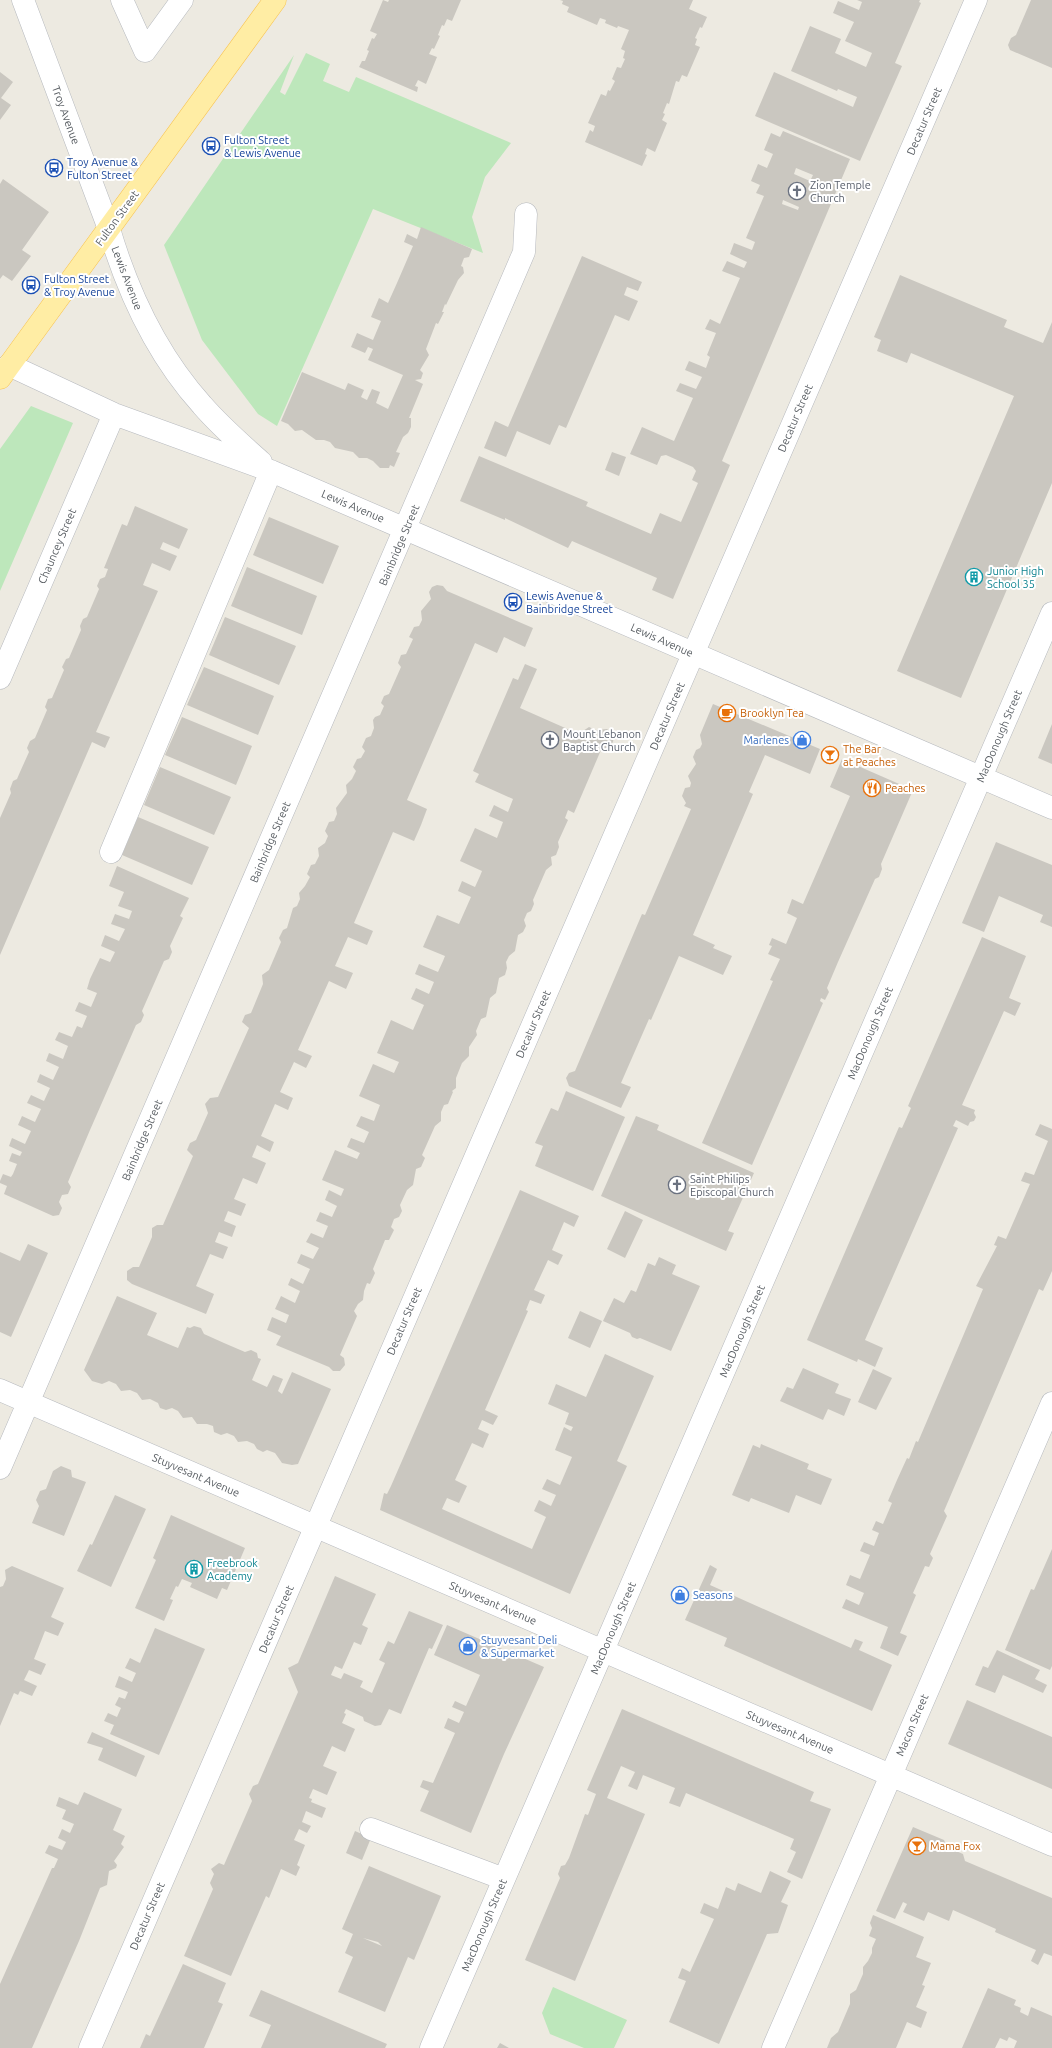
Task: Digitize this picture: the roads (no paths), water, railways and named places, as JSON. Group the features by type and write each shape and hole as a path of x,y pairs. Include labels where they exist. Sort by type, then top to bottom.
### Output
{"main road":[{"name":"Fulton Street","path":"5,371 276,0"}],"street":[{"name":"Troy Avenue","path":"23,0 109,229"},
{"path":"122,0 145,51 182,0"},
{"name":"Decatur Street","path":"90,2048 976,0"},
{"name":"Bainbridge Street","path":"0,1468 406,529 524,252 526,214"},
{"name":"Lewis Avenue","path":"109,229 120,265 140,312 168,361 201,405 235,439 271,471"},
{"name":"Lewis Avenue","path":"5,371 114,414 271,471 1052,808"},
{"name":"Chauncey Street","path":"0,678 114,414"},
{"path":"111,852 271,471"},
{"name":"MacDonough Street","path":"431,2048 1052,613"},
{"name":"Stuyvesant Avenue","path":"0,1390 1052,1845"},
{"name":"Macon Street","path":"773,2048 1052,1403"},
{"path":"371,1829 504,1879"}],"place":[{"name":"Fulton Street & Lewis Avenue","path":"211,146"},
{"name":"Troy Avenue & Fulton Street","path":"54,168"},
{"name":"Zion Temple Church","path":"797,191"},
{"name":"Fulton Street & Troy Avenue","path":"31,285"},
{"name":"Junior High School 35","path":"974,577"},
{"name":"Lewis Avenue & Bainbridge Street","path":"513,602"},
{"name":"Brooklyn Tea","path":"727,713"},
{"name":"Mount Lebanon Baptist Church","path":"550,740"},
{"name":"Marlenes","path":"802,740"},
{"name":"The Bar at Peaches","path":"830,755"},
{"name":"Peaches","path":"872,788"},
{"name":"Saint Philips Episcopal Church","path":"677,1185"},
{"name":"Freebrook Academy","path":"194,1569"},
{"name":"Seasons","path":"680,1595"},
{"name":"Stuyvesant Deli & Supermarket","path":"468,1646"},
{"name":"Mama Fox","path":"917,1846"}]}
